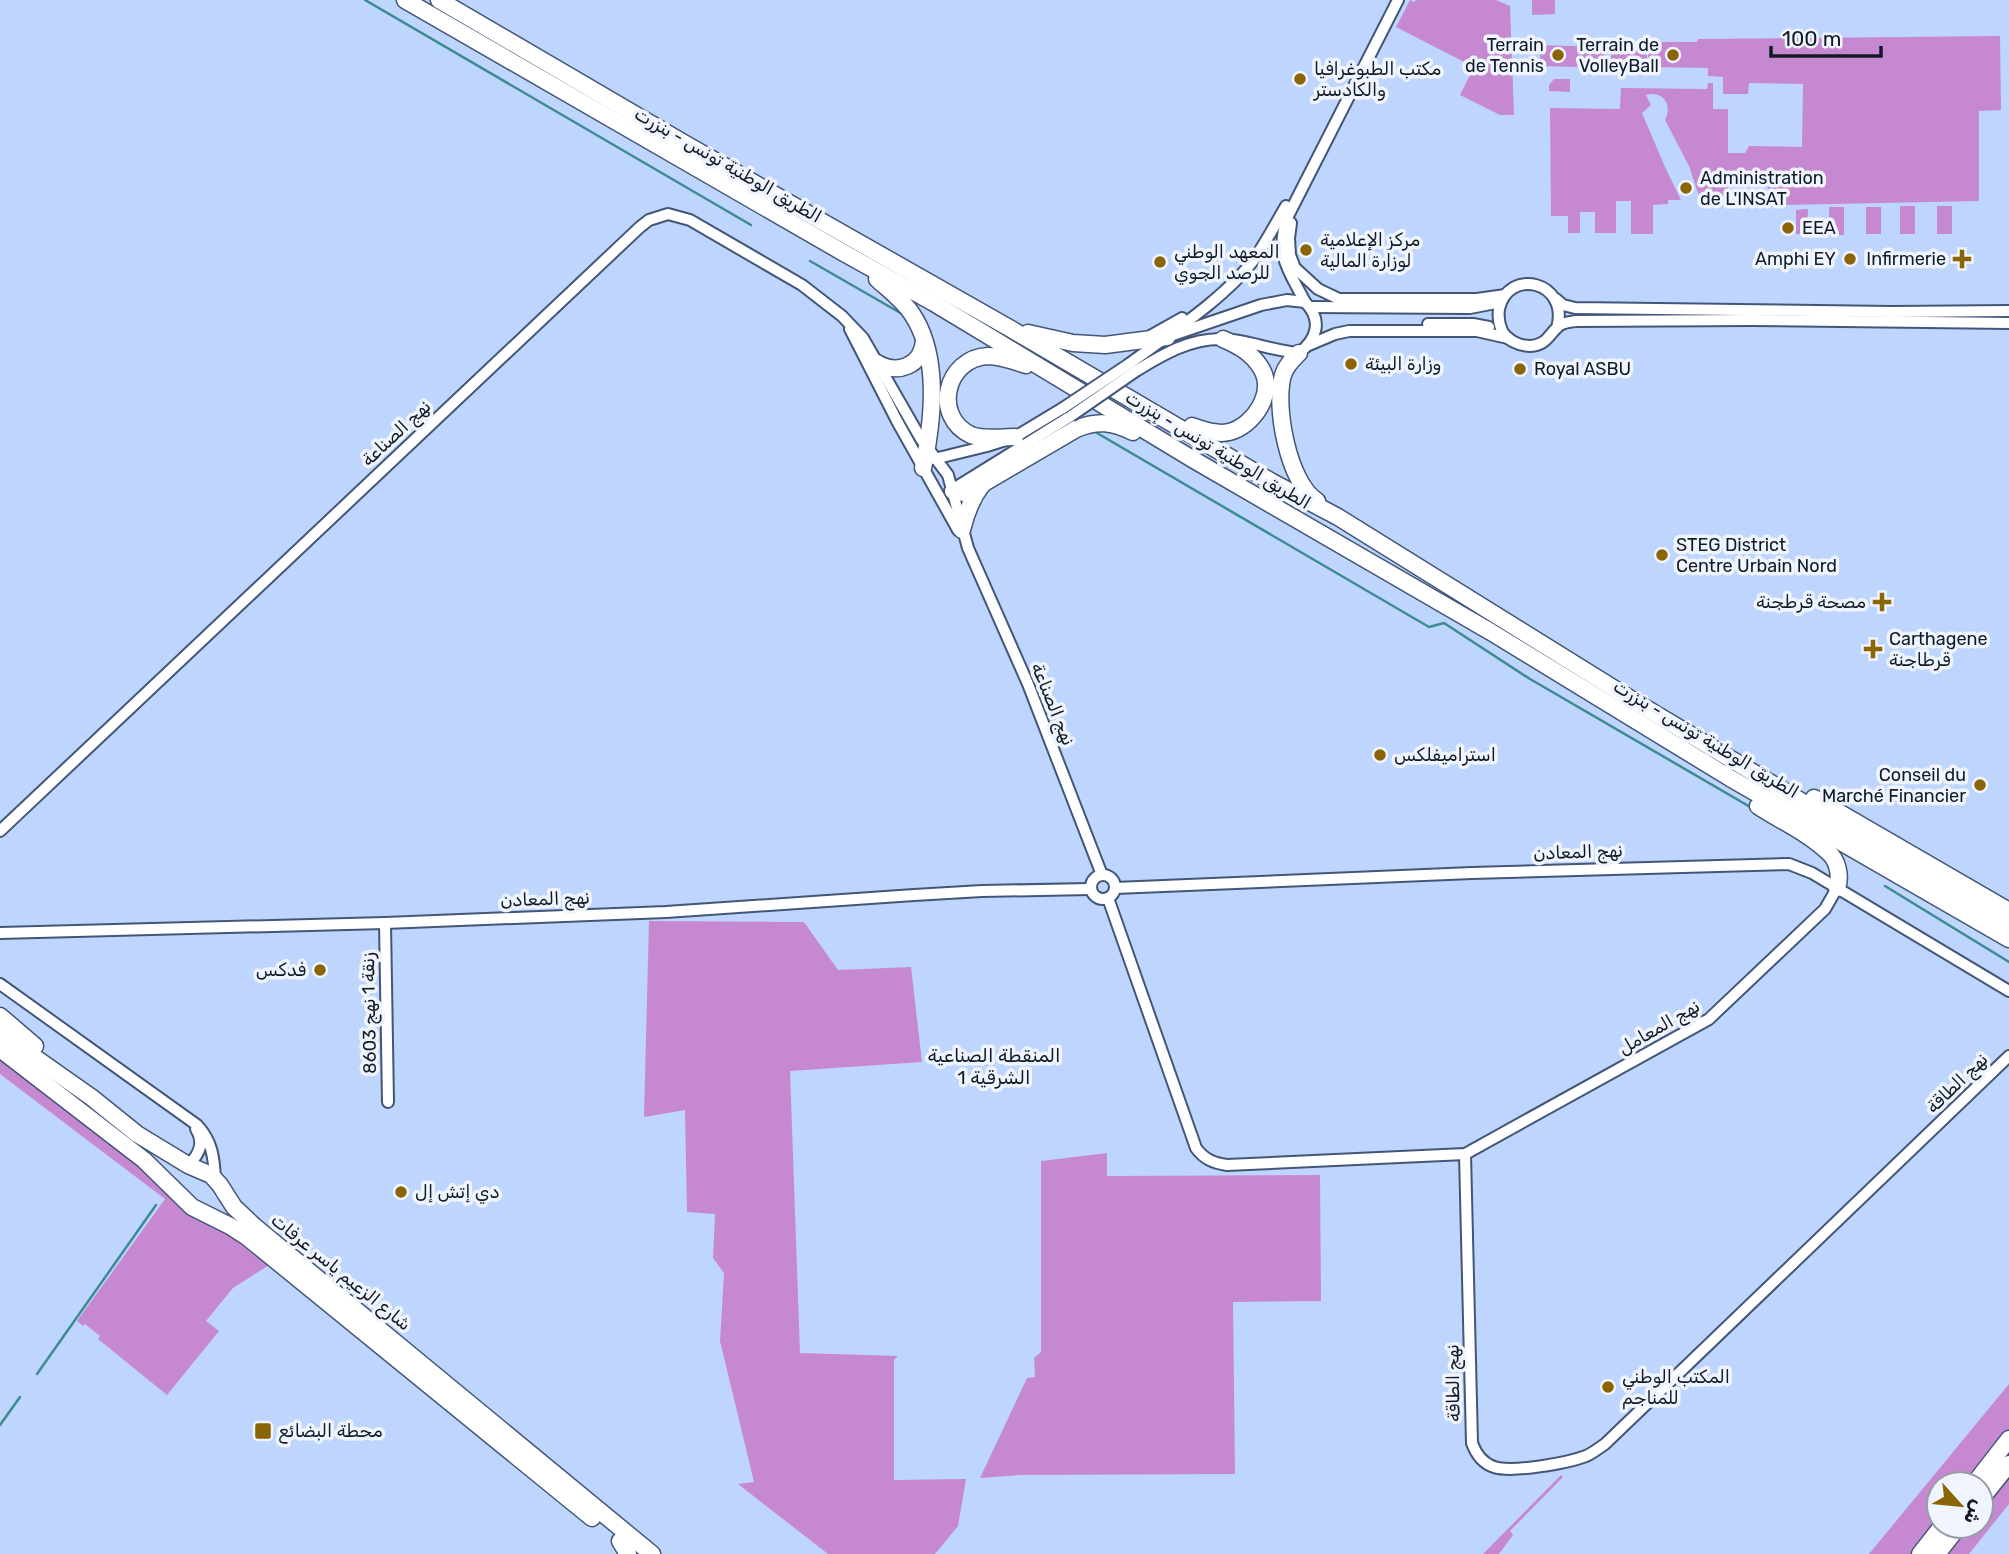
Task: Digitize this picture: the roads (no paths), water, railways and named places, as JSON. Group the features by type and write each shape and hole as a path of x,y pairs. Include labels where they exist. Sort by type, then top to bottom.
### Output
{"highway":[{"name":"الطريق الوطنية تونس - بنزرت","path":"405,0 934,303 1194,460 1473,621 1730,778 2009,939"},
{"name":"الطريق الوطنية تونس - بنزرت","path":"439,0 1166,418 1272,482 1338,517 1633,701 2009,926"},
{"path":"844,253 907,307 924,338 932,383 932,453 925,471"},
{"path":"1012,329 1073,343 1105,345 1167,337"},
{"path":"877,363 892,369 908,366 920,355 924,338"},
{"path":"1166,418 1213,432 1228,433 1241,428 1255,416 1264,396 1263,371 1249,352 1223,339"},
{"path":"1304,349 1288,364 1281,387 1286,447 1295,475 1303,486 1312,498 1338,517"},
{"path":"1015,437 974,436 965,430 949,409 947,397 952,378 958,369 970,361 990,356 1019,363 1055,377"},
{"path":"953,491 967,492 1076,429 1101,422 1120,426 1194,460"},
{"path":"962,530 965,515 974,496 986,480"},
{"path":"1721,752 1758,766 2005,907"},
{"path":"1730,778 1740,792 1757,805 1828,851 1837,866 1839,882 1836,888"},
{"path":"0,1016 91,1097"},
{"name":"شارع الزعيم ياسر عرفات","path":"0,1033 91,1097 137,1134 215,1179 234,1207 254,1226 652,1554"},
{"name":"شارع الزعيم ياسر عرفات","path":"0,1049 144,1160 192,1207 247,1237 624,1548 636,1554"},
{"path":"0,1057 44,1084"},
{"path":"1985,1470 2009,1439"},
{"path":"1995,1482 2009,1464"},
{"path":"593,1504 614,1513 667,1554"},
{"path":"1920,1554 1931,1540"},
{"path":"1937,1554 1948,1540"}],"street":[{"path":"1304,349 1314,336 1314,314 1283,257 1281,237 1300,191 1398,0"},
{"path":"934,487 953,491 1132,368 1237,278 1254,259 1290,200 1300,191"},
{"path":"1293,207 1289,238 1290,254 1295,268 1309,282 1332,296 1344,300 1503,298"},
{"name":"نهج الصناعة","path":"0,831 649,220 668,214 690,220 802,285 828,304 863,338 908,417 948,475 968,548"},
{"path":"1167,337 1261,305 1287,300 1307,304 1470,308 1503,298 1514,288 1526,284 1539,285 1563,305 1575,307 2009,311"},
{"path":"1503,298 1498,317 1505,334 1518,344 1530,346 1542,343 1567,322 1576,321 2009,323"},
{"path":"1142,341 1214,299"},
{"path":"1556,299 1559,309 1557,328"},
{"name":"نهج الصناعة","path":"848,323 897,422 968,548 1028,684 1102,875"},
{"path":"1132,368 1190,344 1223,339 1285,352 1304,349 1342,332 1477,331 1505,334"},
{"path":"932,453 987,446 1015,437 1067,412"},
{"name":"نهج المعادن","path":"1115,888 1778,864 1801,868 2009,991"},
{"path":"1102,875 1114,880 1115,888 1108,898 1098,898 1091,889 1095,878 1102,875"},
{"name":"نهج المعامل","path":"1465,1154 1709,1019 1825,909 1836,888"},
{"name":"نهج المعادن","path":"0,933 386,923 666,912 980,891 1091,889"},
{"path":"1108,898 1196,1148 1207,1159 1227,1165 1465,1154"},
{"name":"زنقة 1 نهج 8603","path":"386,923 388,1102"},
{"path":"0,984 197,1125 210,1142 215,1179"},
{"name":"نهج الطاقة","path":"1465,1154 1472,1443 1483,1461 1503,1469 1574,1460 1589,1455 1605,1444 2009,1056"},
{"path":"188,1119 198,1132 201,1142 196,1156 188,1165"}],"waterway":[{"path":"365,0 751,225"},
{"path":"810,261 904,315"},
{"path":"1097,433 1429,627 1444,623 1530,679 1752,808"},
{"path":"1885,886 2009,962"},
{"path":"37,1374 156,1205"},
{"path":"0,1425 20,1397"}],"place":[{"name":"Terrain de Tennis","path":"1558,55"},
{"name":"Terrain de VolleyBall","path":"1673,55"},
{"name":"مكتب الطبوغرافيا والكادستر","path":"1300,79"},
{"name":"Administration de L'INSAT","path":"1686,188"},
{"name":"EEA","path":"1788,228"},
{"name":"مركز الإعلامية لوزارة المالية","path":"1306,250"},
{"name":"Amphi EY","path":"1850,259"},
{"name":"Infirmerie","path":"1962,259"},
{"name":"المعهد الوطني للرصد الجوي","path":"1160,262"},
{"name":"وزارة البيئة","path":"1351,364"},
{"name":"Royal ASBU","path":"1520,369"},
{"name":"STEG District Centre Urbain Nord","path":"1662,555"},
{"name":"مصحة قرطجنة","path":"1882,602"},
{"name":"Carthagene قرطاجنة","path":"1873,649"},
{"name":"استراميفلكس","path":"1380,755"},
{"name":"Conseil du Marché Financier","path":"1980,785"},
{"name":"فدكس","path":"320,970"},
{"name":"دي إتش إل","path":"401,1192"},
{"name":"المكتب الوطني للمناجم","path":"1608,1387"},
{"name":"محطة البضائع","path":"263,1431"}],"district":[{"name":"المنقطة الصناعية الشرقية 1","path":"994,1066"}]}
